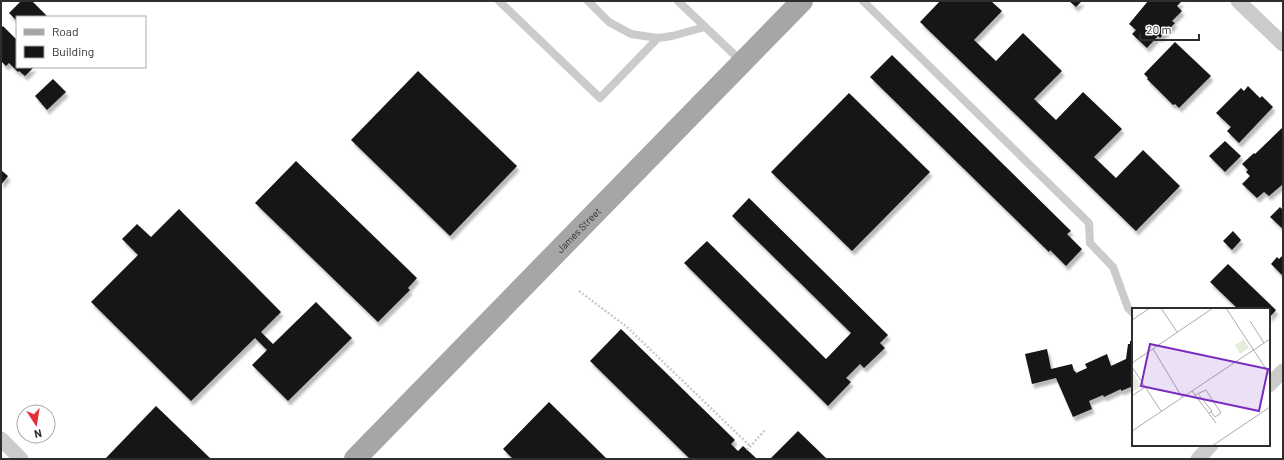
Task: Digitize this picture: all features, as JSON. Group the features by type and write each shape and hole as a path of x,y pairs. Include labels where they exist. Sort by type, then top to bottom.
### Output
{"main road":[{"name":"James Street","path":"355,459 802,1"}],"street":[{"path":"1239,1 1283,44"},
{"path":"1270,384 1283,370"},
{"path":"1,439 22,459"},
{"path":"1198,459 1210,446"}],"lane":[{"path":"499,1 600,98 658,38"},
{"path":"588,1 609,22 630,34 658,38 672,36 705,27"},
{"path":"678,1 742,62"},
{"path":"863,1 1089,224 1090,243 1113,267 1128,308 1132,312"}],"path":[{"path":"580,291 627,327 750,446"},
{"path":"747,450 766,429"}],"building":[{"path":"21,1 32,1 47,16 16,16 16,20 9,13"},
{"path":"940,1 991,1 1002,11 974,40 996,61 1023,33 1062,71 1034,99 1056,120 1083,92 1122,129 1094,157 1116,178 1143,150 1180,186 1136,231 920,22"},
{"path":"1069,1 1082,1 1076,7"},
{"path":"1148,1 1180,1 1181,2 1177,6 1182,11 1172,21 1175,23 1160,38 1158,36 1147,48 1132,34 1136,30 1129,24"},
{"path":"3,26 16,39 16,68 33,68 25,76 19,71 18,72 9,63 6,66 1,61 1,28"},
{"path":"1175,42 1211,76 1179,108 1175,104 1173,105 1147,79 1148,78 1144,74"},
{"path":"892,55 1071,231 1067,234 1082,249 1066,266 1050,250 1049,252 870,77"},
{"path":"418,71 517,166 450,236 351,140"},
{"path":"53,79 66,92 47,110 35,96"},
{"path":"1248,86 1260,98 1262,96 1273,107 1239,143 1227,131 1231,127 1216,113 1241,88 1244,91"},
{"path":"849,93 930,172 852,251 771,172"},
{"path":"1283,127 1283,184 1269,196 1264,192 1257,198 1242,184 1250,176 1246,172 1248,170 1242,164 1254,153 1255,154"},
{"path":"1225,141 1241,156 1225,172 1209,156"},
{"path":"296,161 417,278 408,288 410,290 378,322 255,203"},
{"path":"1,170 8,176 1,185"},
{"path":"749,198 888,335 880,343 885,348 864,368 860,364 846,378 851,382 828,406 684,263 707,241 826,359 851,333 732,216"},
{"path":"1280,207 1283,210 1283,229 1270,217"},
{"path":"179,209 281,312 261,332 273,344 316,302 352,338 288,401 252,365 267,350 255,338 191,401 91,302 138,255 122,239 137,224 151,237"},
{"path":"1233,231 1241,240 1232,250 1223,241"},
{"path":"1283,255 1283,276 1271,264 1277,257 1279,259"},
{"path":"1228,264 1276,310 1270,317 1270,308 1237,308 1210,282"},
{"path":"621,329 735,440 731,444 738,451 743,446 756,458 690,459 590,361"},
{"path":"1130,341 1132,341 1132,386 1089,401 1092,409 1073,417 1056,378 1032,384 1025,354 1047,349 1051,369 1072,364 1076,373 1087,368 1085,364 1107,354 1111,366 1126,359 1128,344 1130,344"},
{"path":"549,402 607,459 513,459 503,449"},
{"path":"156,406 211,459 105,459"},
{"path":"798,431 827,459 770,459"}]}
